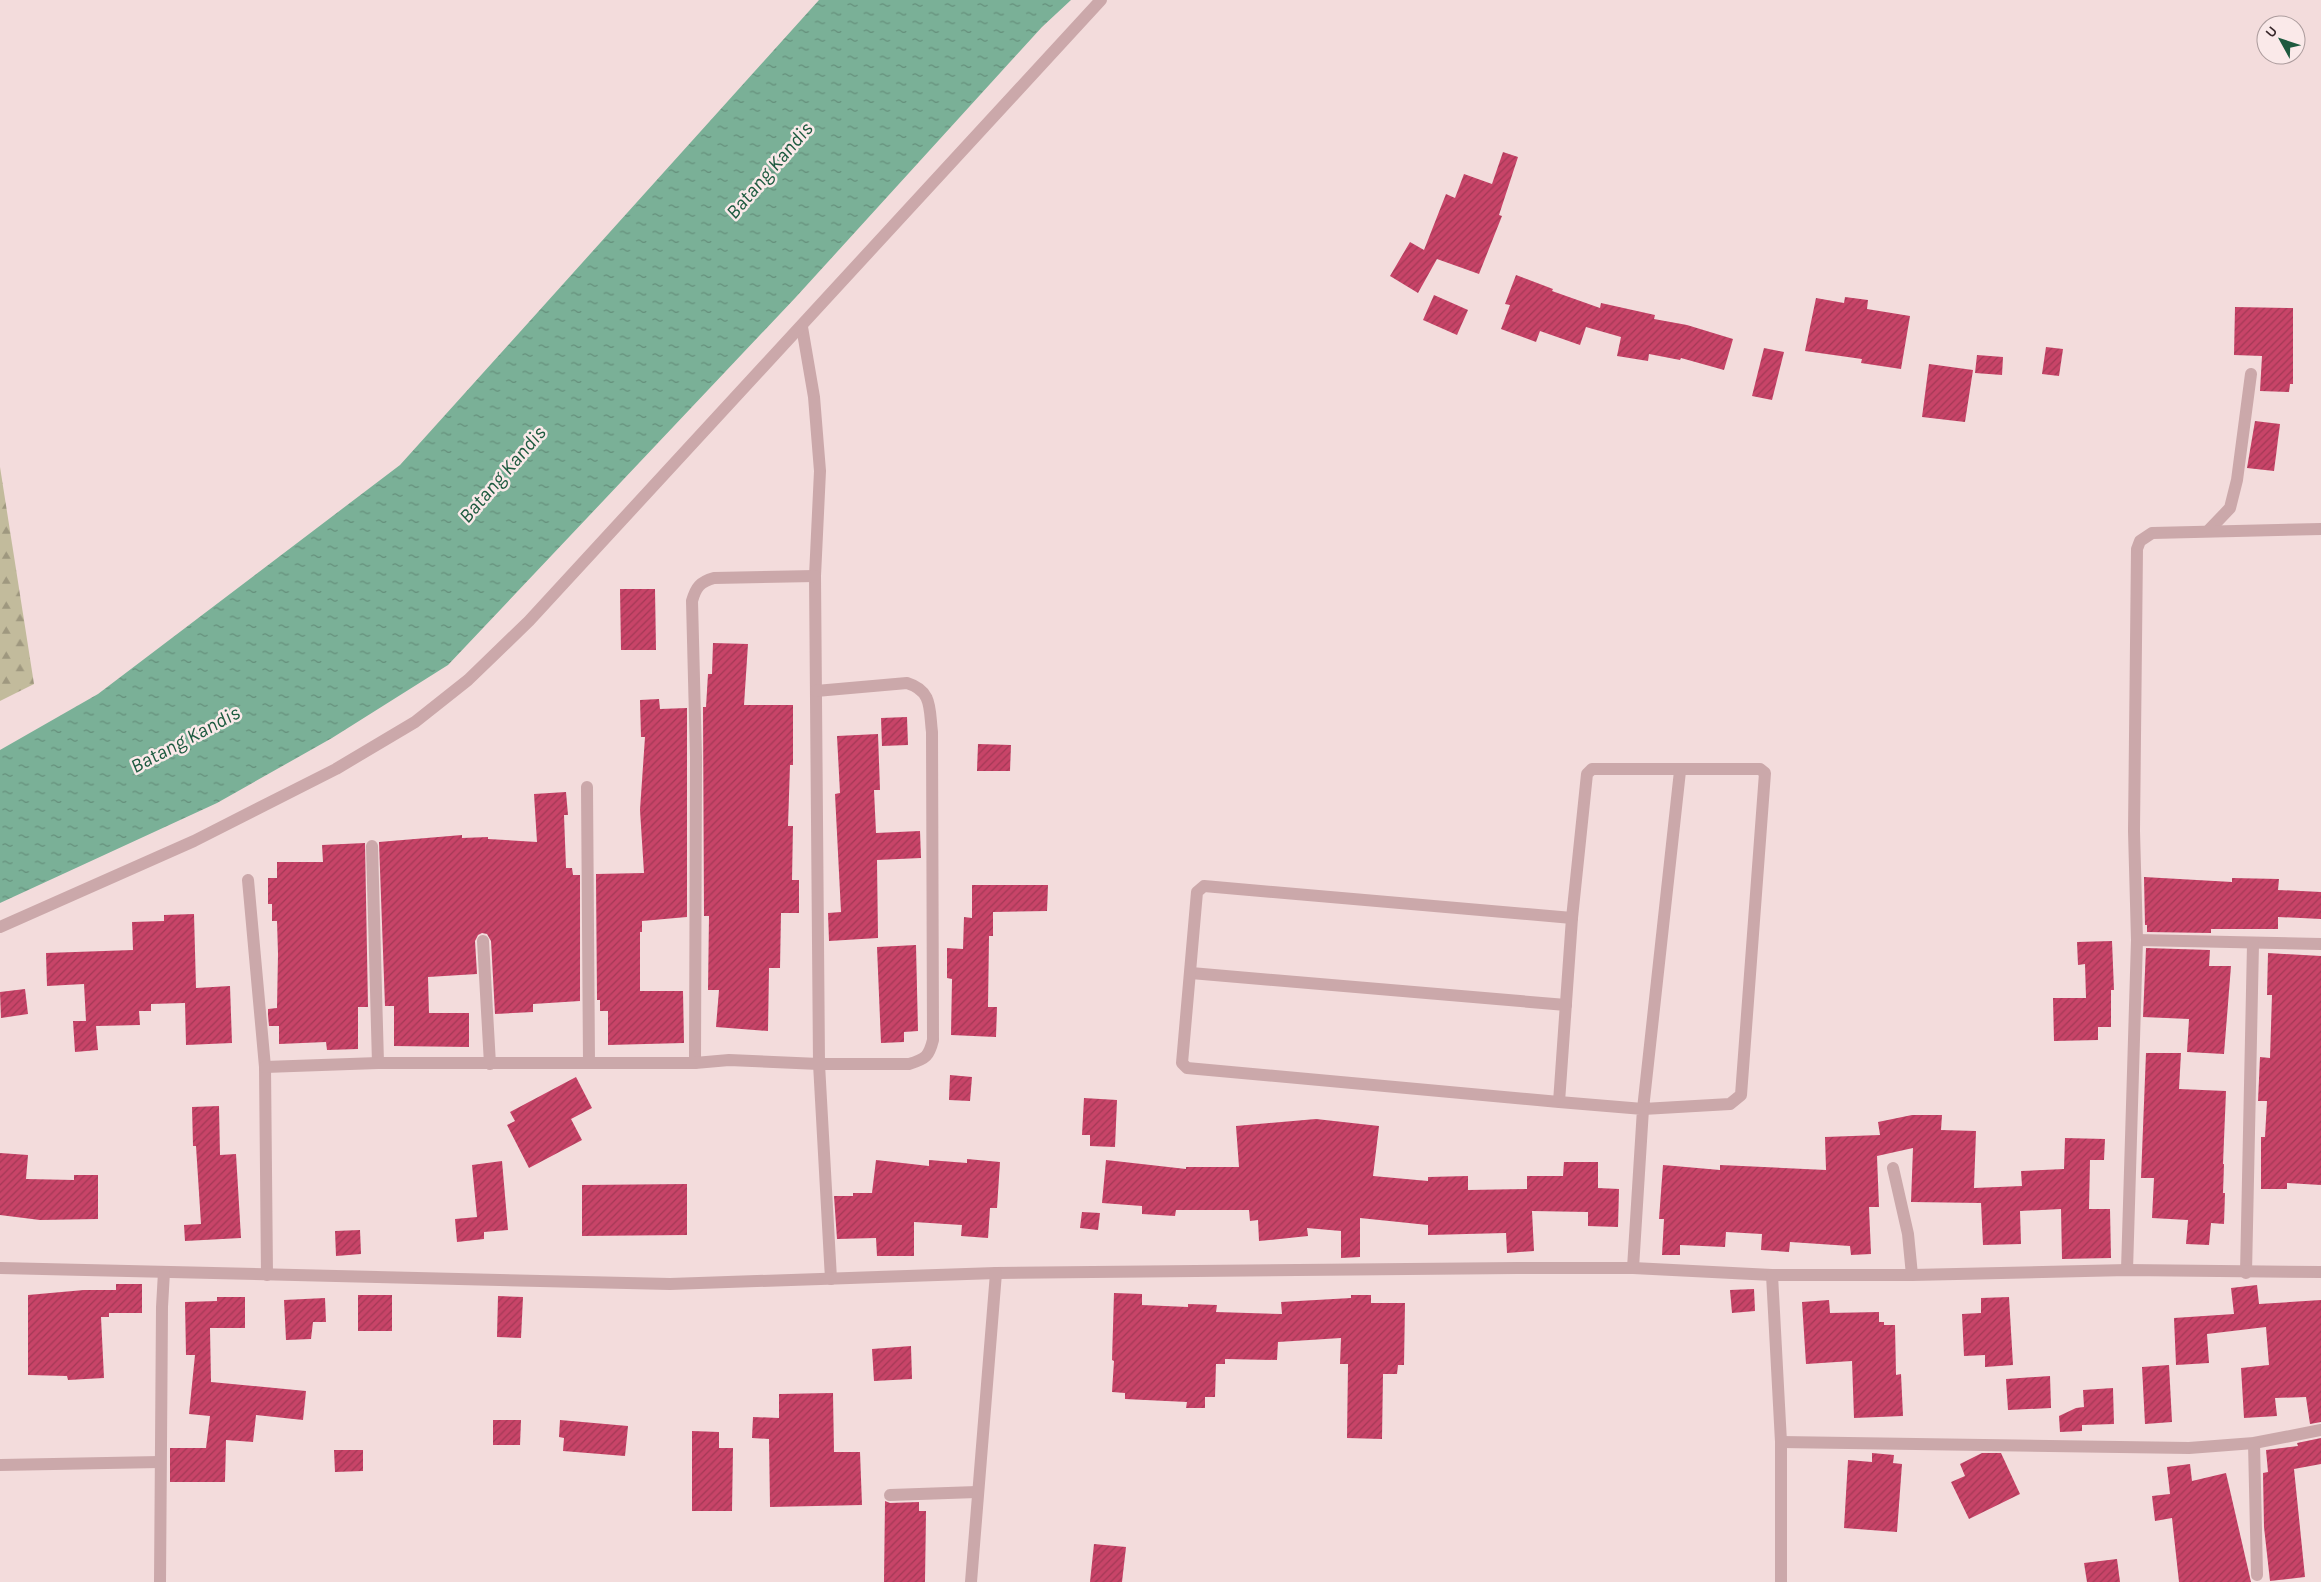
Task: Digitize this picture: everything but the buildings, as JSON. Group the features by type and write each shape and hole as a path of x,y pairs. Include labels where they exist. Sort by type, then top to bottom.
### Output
{"street":[{"path":"0,927 194,841 336,769 414,722 468,680 529,621 802,327 1101,0"},
{"path":"802,327 818,430 820,471 815,576 819,1064 831,1279"},
{"path":"2209,530 2230,508 2237,480 2251,374"},
{"path":"2127,1270 2137,940 2134,831 2137,549 2140,542 2152,533 2209,530 2321,529"},
{"path":"695,1063 696,757 692,601 695,589 703,582 714,578 815,576"},
{"path":"265,1068 378,1063 695,1063 729,1060 819,1064 909,1064 920,1061 930,1053 933,1040 932,742 928,700 924,692 917,686 907,683 816,691"},
{"path":"1559,1102 1572,918 1587,774 1592,769 1680,771 1760,769 1765,774 1741,1095 1730,1104 1643,1109 1559,1102 1187,1068 1182,1063 1197,892 1204,886 1572,918"},
{"path":"1633,1268 1643,1109 1680,771"},
{"path":"587,787 589,1063"},
{"path":"372,846 378,1063"},
{"path":"248,880 265,1068 267,1274"},
{"path":"2137,940 2321,944"},
{"path":"483,941 490,1064"},
{"path":"2246,1273 2253,944"},
{"path":"1191,973 1566,1005"},
{"path":"1893,1168 1908,1234 1912,1276"},
{"path":"0,1268 670,1284 996,1273 1633,1268 1772,1275 1912,1276 2127,1270 2246,1273 2321,1272"},
{"path":"160,1582 162,1307 164,1272"},
{"path":"972,1582 977,1492 996,1273"},
{"path":"1772,1275 1781,1442 1781,1582"},
{"path":"1781,1442 2189,1448 2254,1443 2321,1430"},
{"path":"2254,1443 2257,1575"},
{"path":"0,1465 160,1462"},
{"path":"890,1494 977,1492"}],"green space":[{"path":"0,467 34,684 0,701"}],"water":[{"name":"Batang Kandis","path":"819,0 1071,0 1042,27 796,297 448,665 332,738 217,803 0,903 0,750 98,694 400,465"}]}
